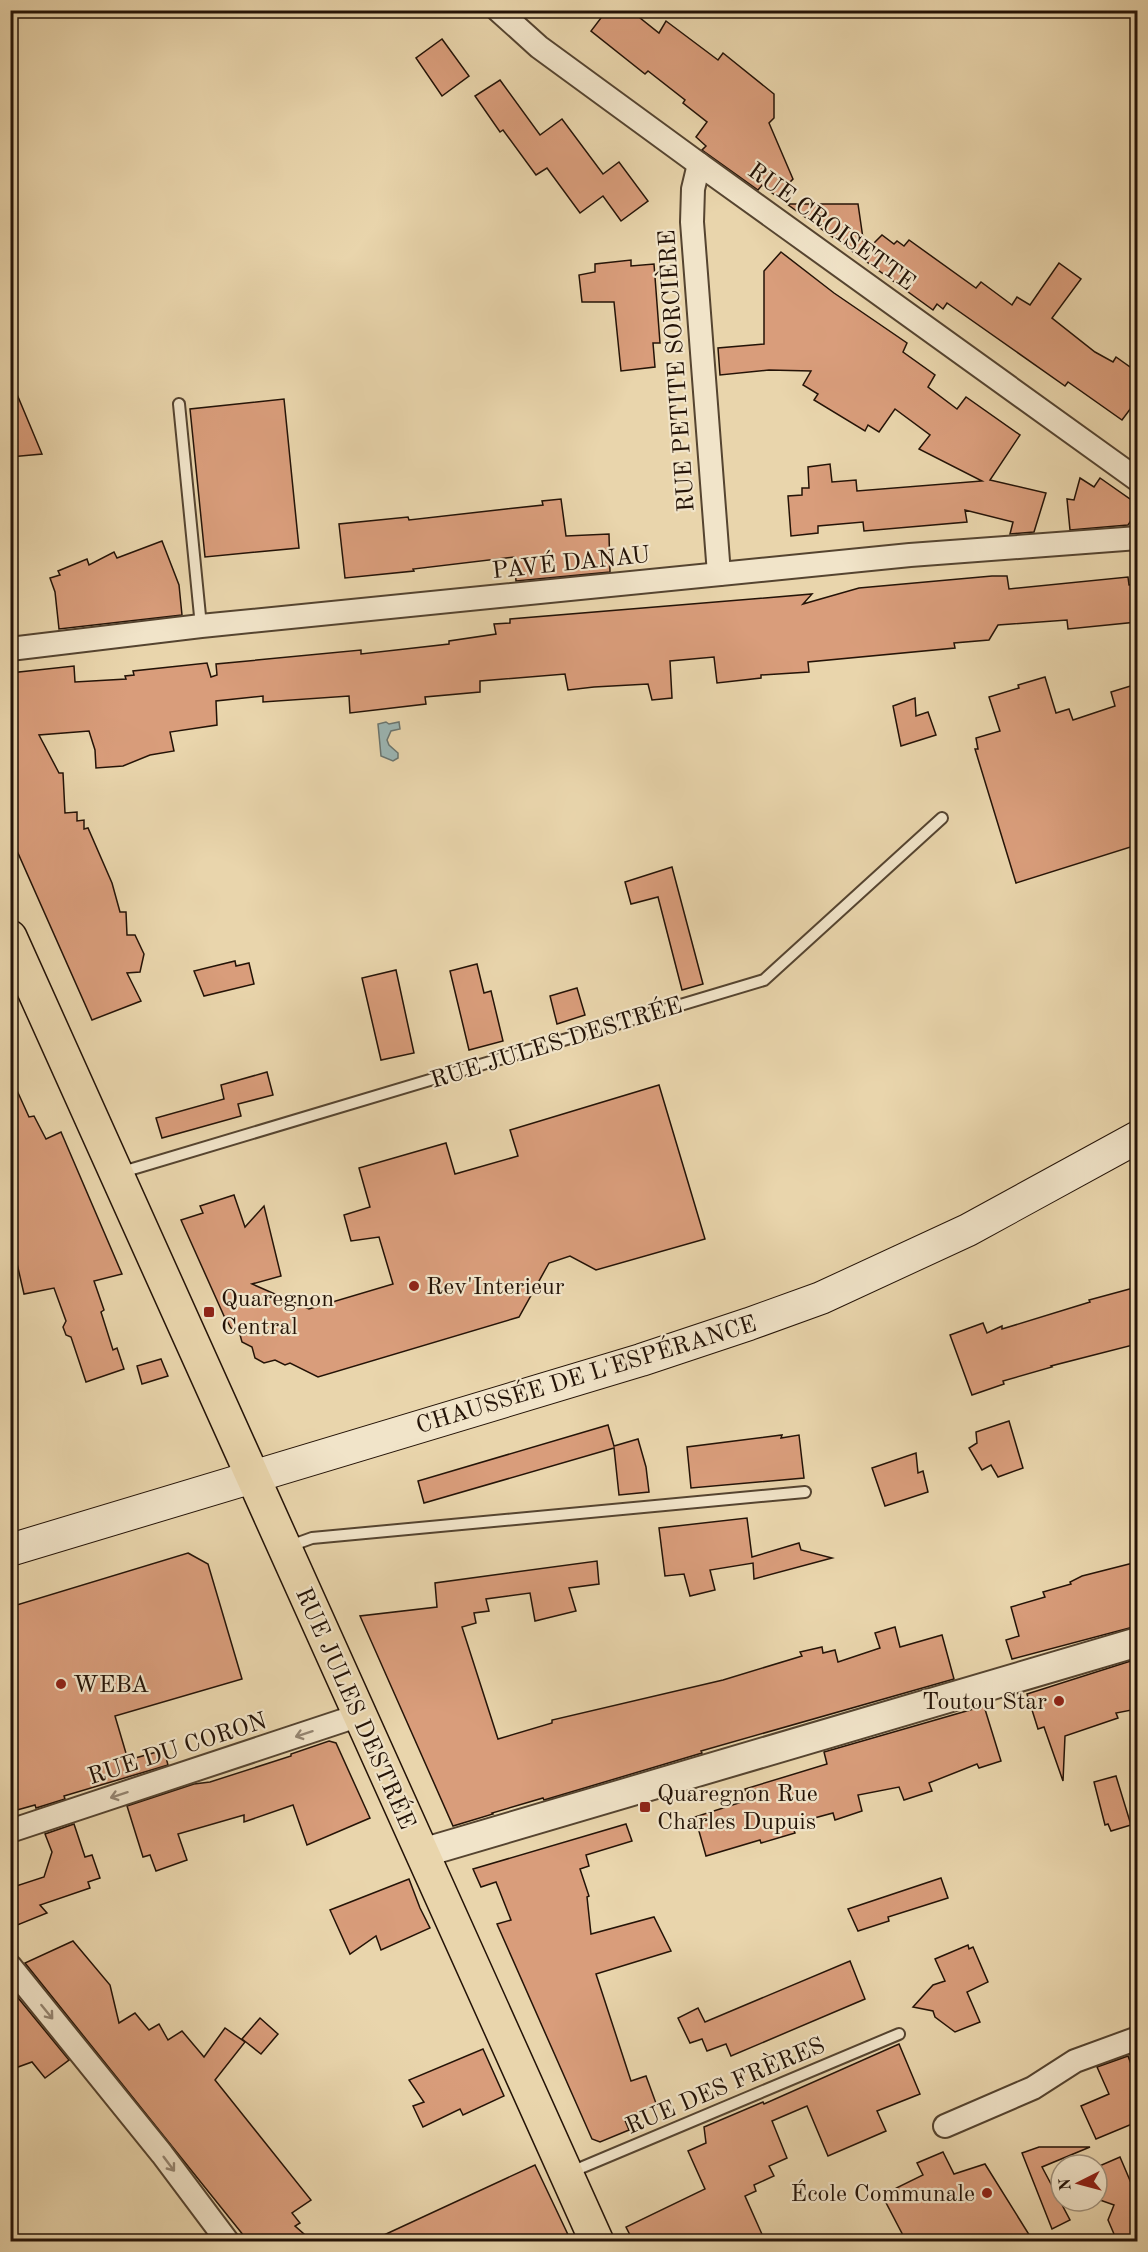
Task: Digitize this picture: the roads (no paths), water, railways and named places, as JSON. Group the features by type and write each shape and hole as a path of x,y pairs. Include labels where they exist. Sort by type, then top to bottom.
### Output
{"main road":[{"name":"RUE JULES DESTRÉE","path":"10,938 597,2241"},
{"name":"CHAUSSÉE DE L'ESPÉRANCE","path":"10,1550 641,1360 821,1298 968,1230 1137,1137"}],"street":[{"name":"RUE CROISETTE","path":"498,10 539,47 1137,480"},
{"name":"RUE PETITE SORCIÈRE","path":"699,164 693,189 692,222 719,574"},
{"name":"PAVÉ DANAU","path":"10,649 201,626 910,555 1137,538"},
{"path":"422,1853 1137,1642"},
{"name":"RUE DU CORON","path":"10,1831 360,1715"},
{"path":"10,1966 162,2154 228,2241"},
{"path":"945,2126 1033,2088 1076,2061 1137,2038"}],"lane":[{"path":"179,404 201,626"},
{"name":"RUE JULES DESTRÉE","path":"116,1174 764,980 942,818"},
{"path":"284,1548 312,1538 805,1492"},
{"name":"RUE DES FRÈRES","path":"566,2174 899,2034"}],"water":[{"path":"386,722 389,724 399,722 400,729 391,731 387,740 398,753 398,758 393,761 381,756 378,724"}],"place":[{"name":"Rev'Interieur","path":"414,1286"},
{"name":"Quaregnon Central","path":"209,1312"},
{"name":"WEBA","path":"61,1684"},
{"name":"Toutou Star","path":"1059,1701"},
{"name":"Quaregnon Rue Charles Dupuis","path":"645,1807"},
{"name":"École Communale","path":"987,2193"}]}
